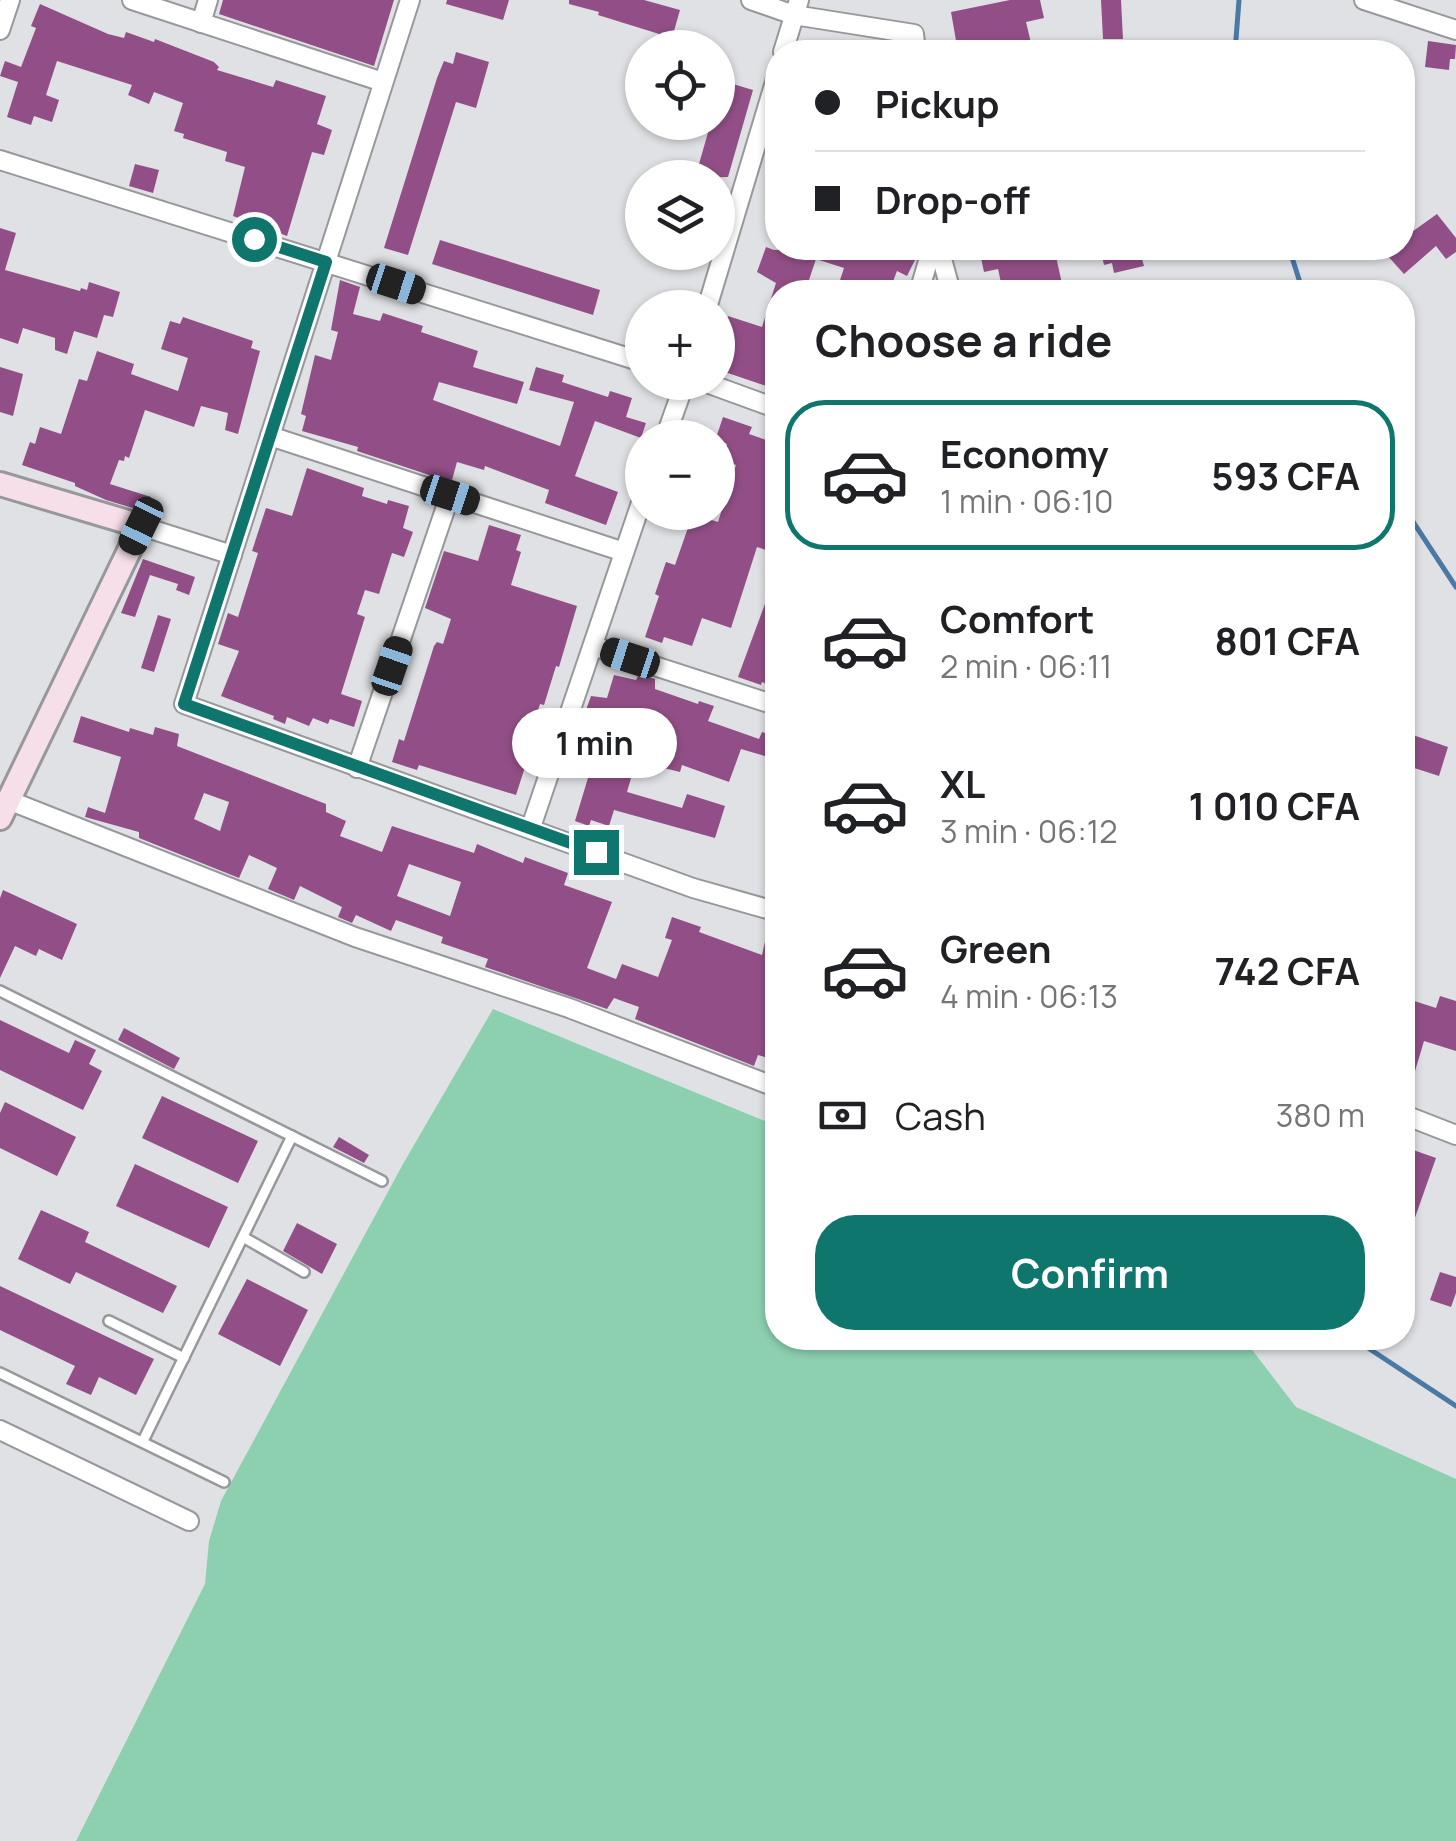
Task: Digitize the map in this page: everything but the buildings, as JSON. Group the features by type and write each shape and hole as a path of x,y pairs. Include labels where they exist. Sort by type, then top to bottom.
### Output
{"street":[{"path":"0,30 10,0"},
{"path":"132,0 383,82"},
{"path":"201,23 208,0"},
{"path":"410,0 184,704 693,888 765,908"},
{"path":"750,0 914,34 915,40"},
{"path":"1364,0 1456,30"},
{"path":"787,40 797,8"},
{"path":"712,290 765,115"},
{"path":"0,160 625,357"},
{"path":"735,393 765,403"},
{"path":"270,436 624,552"},
{"path":"0,484 232,554"},
{"path":"358,768 450,495"},
{"path":"141,526 4,809 355,937 569,1008 765,1083"},
{"path":"531,828 632,530"},
{"path":"594,646 765,702"},
{"path":"1415,1119 1456,1135"},
{"path":"0,1430 189,1521"}],"lane":[{"path":"0,991 382,1182"},
{"path":"143,1441 292,1136"},
{"path":"243,1237 304,1272"},
{"path":"109,1321 184,1358"},
{"path":"0,1373 224,1482"}],"green space":[{"path":"493,1009 765,1121 765,1350 1252,1350 1296,1407 1456,1479 1456,1841 76,1841 205,1584 209,1541 221,1501 403,1164"}],"waterway":[{"path":"1236,40 1239,0"},
{"path":"1293,260 1299,280"},
{"path":"1415,525 1456,587"},
{"path":"1371,1350 1456,1406"}],"route":[{"path":"254,239 326,262 184,704 596,852"}]}
